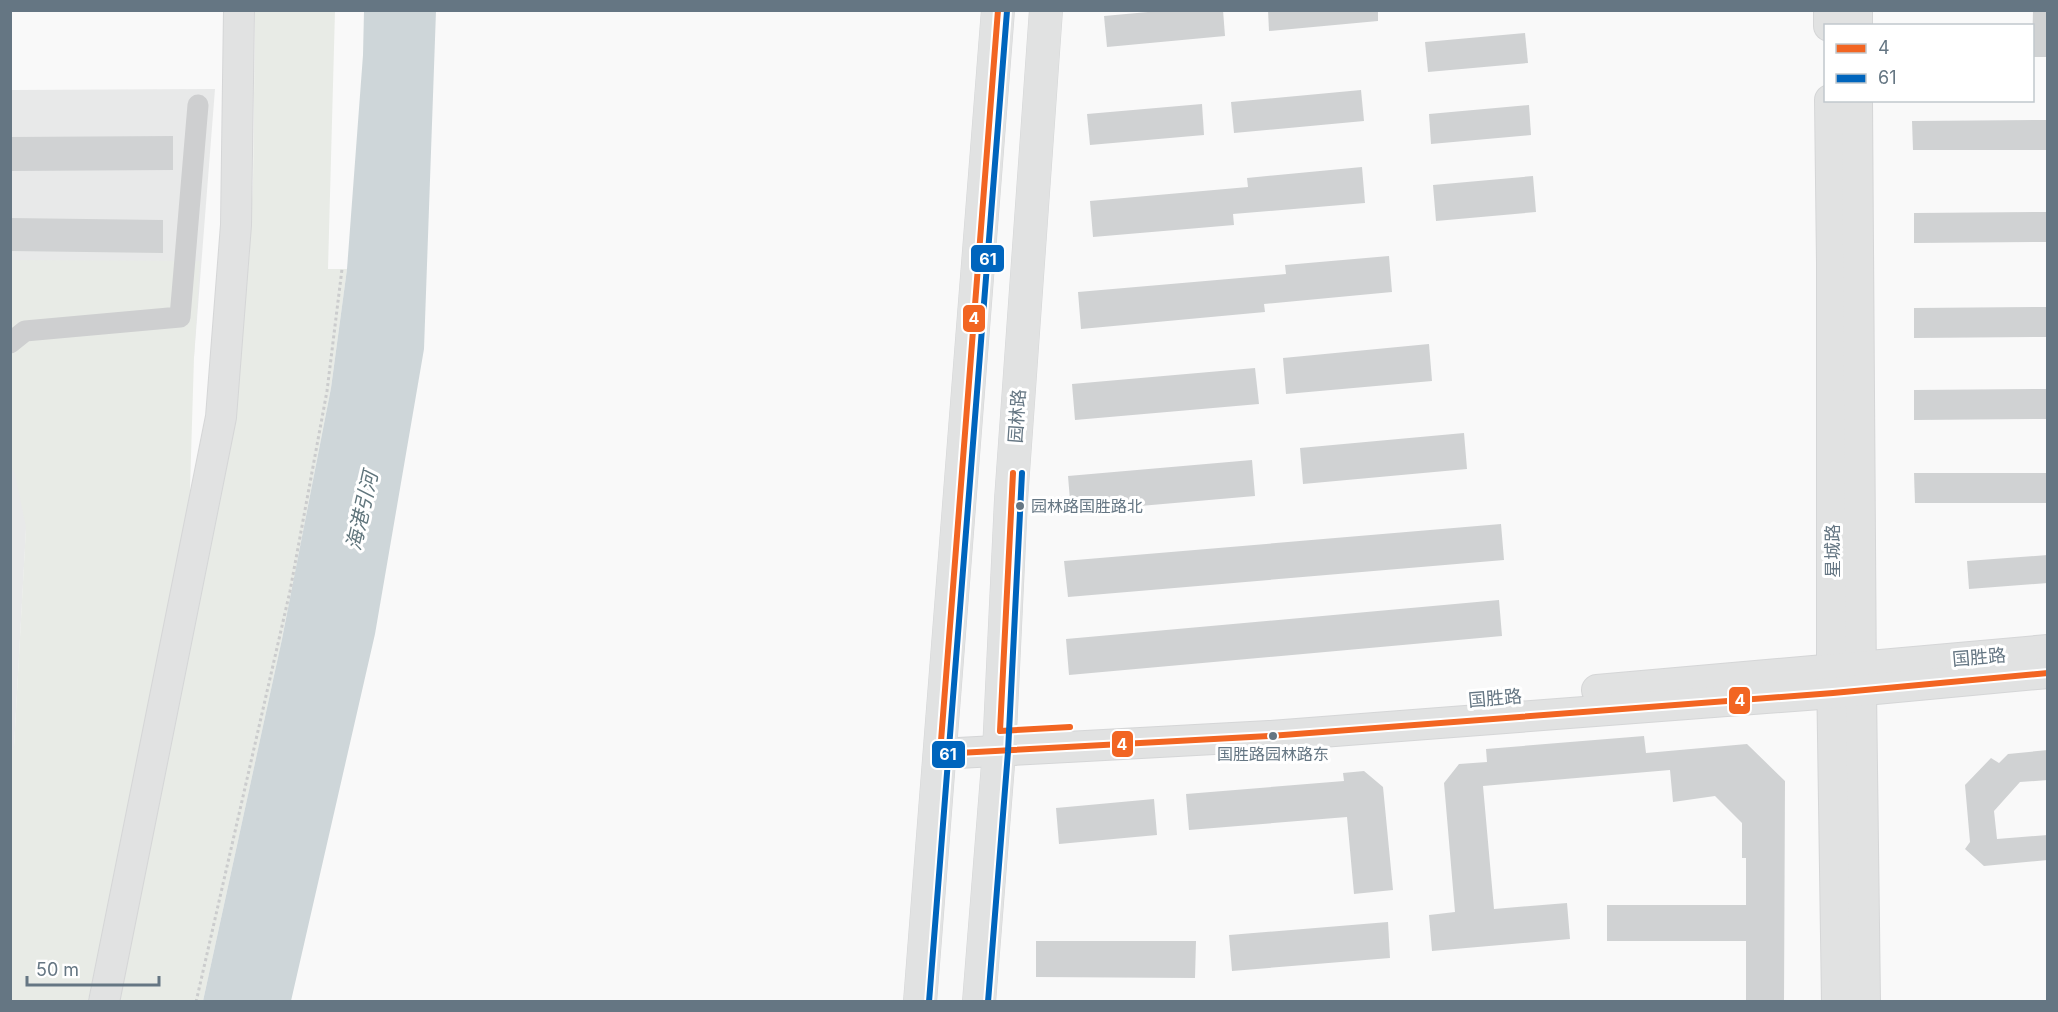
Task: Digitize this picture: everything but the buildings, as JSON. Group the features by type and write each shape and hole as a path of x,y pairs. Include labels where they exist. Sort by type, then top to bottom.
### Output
{"main road":[{"path":"920,1002 998,10"},
{"name":"园林路","path":"979,1002 999,742 1011,500 1046,10"}],"street":[{"path":"104,1002 221,417 236,225 239,10"},
{"name":"星城路","path":"1830,102 1832,263 1847,680 1865,1002"},
{"name":"星城路","path":"1837,1002 1847,680 1857,102"},
{"path":"10,343 25,331 180,317 198,105"},
{"name":"国胜路","path":"1847,680 2048,651"},
{"name":"国胜路","path":"941,744 999,742 1328,712 1847,680 2048,673"}],"path":[{"path":"196,1002 290,591 327,391 342,269"}],"shaded area":[{"path":"255,11 335,11 328,269 347,269 331,388 282,639 203,1001 117,1002 205,575 231,431 249,260 253,181"},
{"path":"215,89 194,357 35,366 11,802 11,90"},
{"path":"11,260 200,261 194,357 189,522 88,1001 11,1001 10,755 14,747 26,527 15,474 11,467"}],"water":[{"name":"海港引河","path":"364,11 436,11 424,349 375,634 291,1001 203,1001 282,639 331,388 347,269 363,55"}],"transit line":[{"name":"4","path":"998,10 940,754 1269,736 1833,693 2048,673"},
{"name":"61","path":"929,1002 1007,11"},
{"name":"4","path":"1013,473 1000,731 1070,727"},
{"name":"61","path":"988,1002 1008,752 1022,473"}],"place":[{"name":"园林路国胜路北","path":"1020,506"},
{"name":"国胜路园林路东","path":"1273,736"}]}
